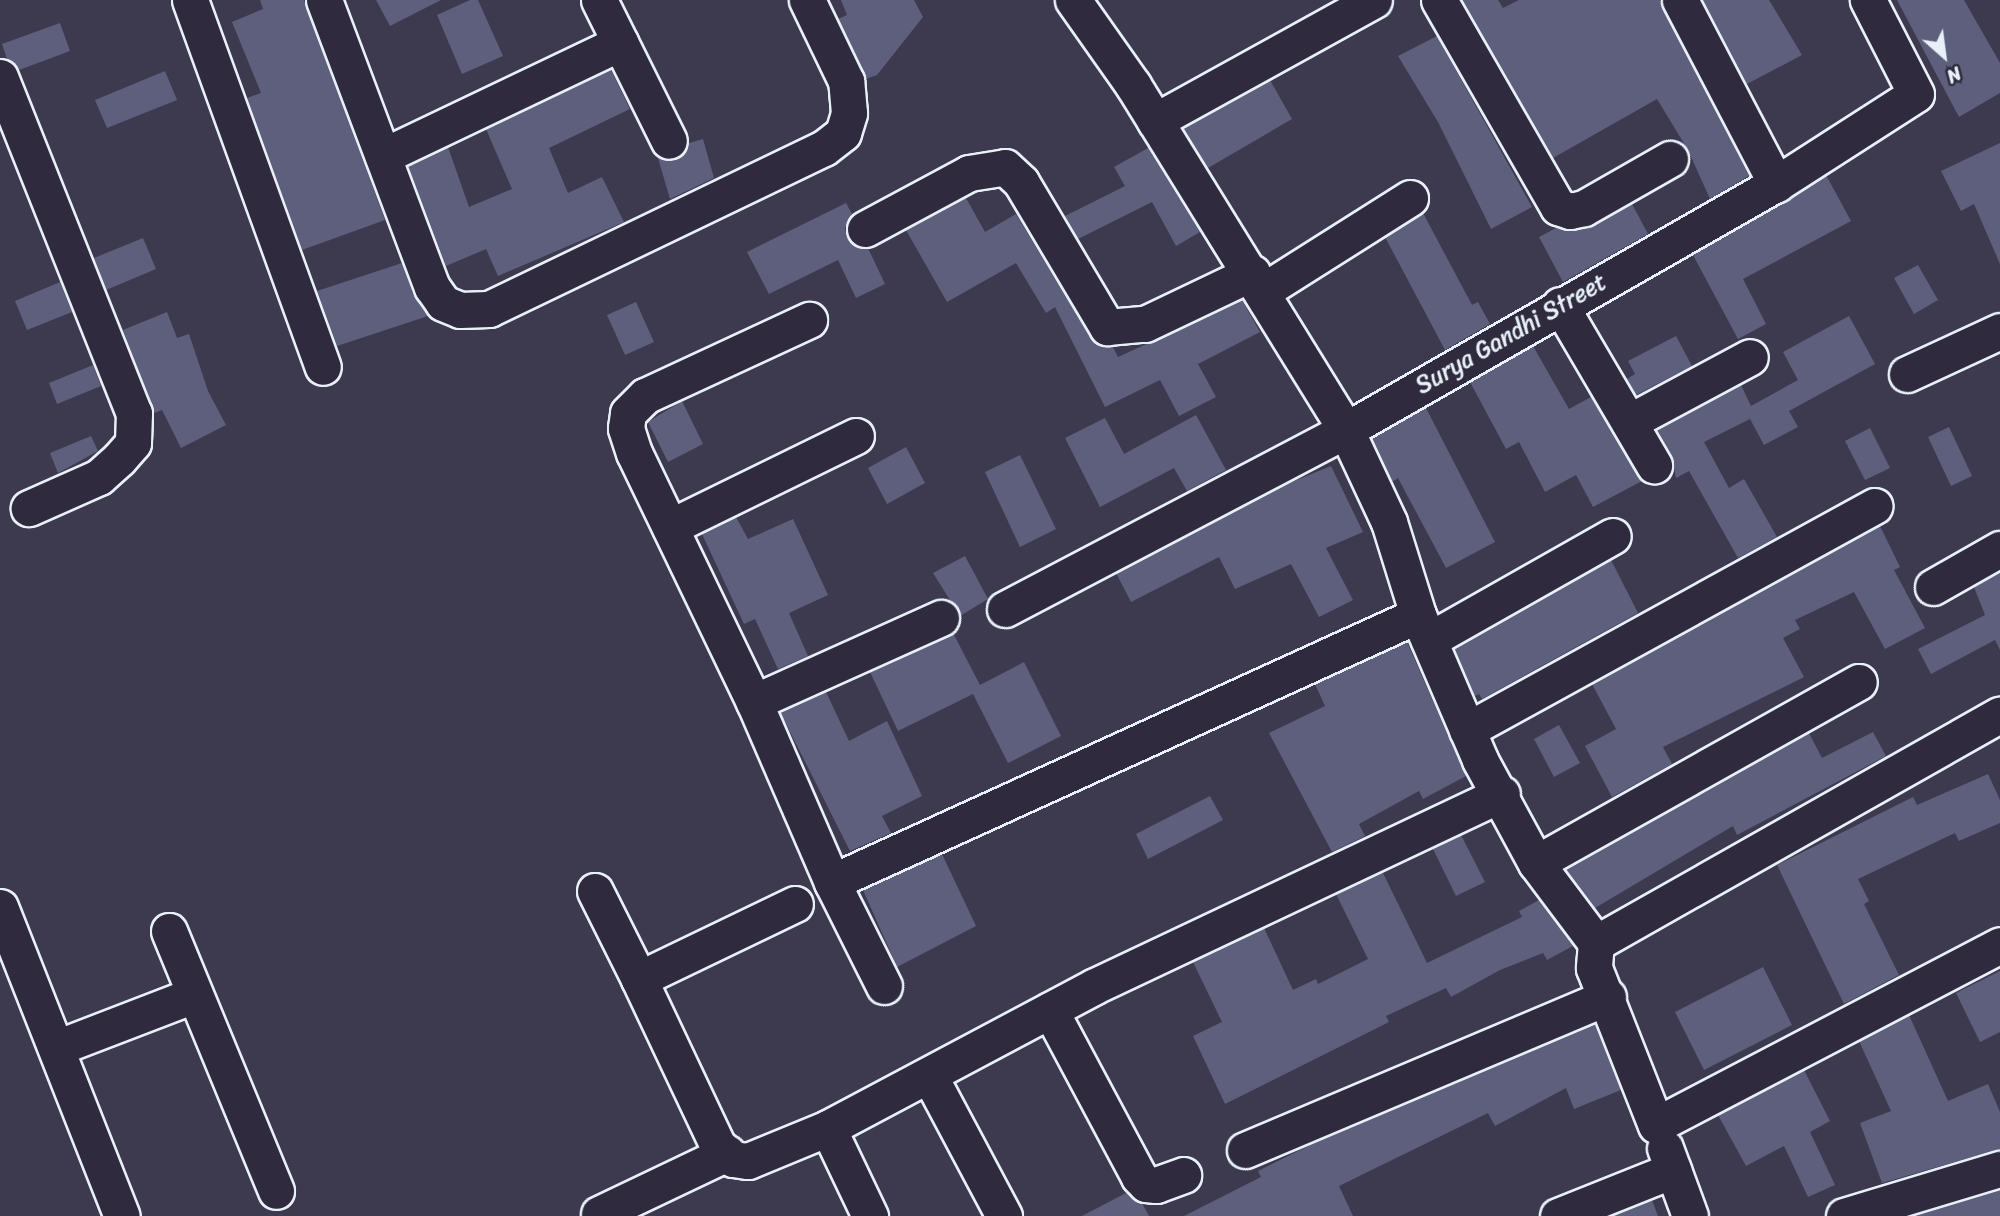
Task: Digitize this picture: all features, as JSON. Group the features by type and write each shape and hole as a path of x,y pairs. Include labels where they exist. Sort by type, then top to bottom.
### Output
{"street":[{"path":"190,0 323,367"},
{"path":"324,0 432,287 443,303 460,310 489,309 824,148 843,133 849,113 846,82 807,0"},
{"path":"599,0 669,141"},
{"path":"1073,0 1155,121 1257,282 1346,430 1389,522 1423,627 1467,730 1536,863 1596,943 1594,968 1608,997 1690,1216"},
{"path":"1155,121 1374,0"},
{"path":"1439,0 1558,207 1570,211 1584,208 1670,159"},
{"path":"1680,0 1776,184"},
{"name":"Surya Gandhi Street","path":"1005,610 1346,430 1560,305 1776,184 1916,94 1868,0"},
{"path":"383,156 620,43"},
{"path":"0,78 134,413 133,443 120,459 99,477 29,508"},
{"path":"865,229 969,173 1005,167 1021,182 1107,327 1144,324 1257,282 1410,198"},
{"path":"1560,305 1654,465"},
{"path":"809,320 645,396 628,413 626,428 634,453 754,702 832,882 884,986"},
{"path":"1907,374 2000,331"},
{"path":"1629,422 1750,357"},
{"path":"670,527 856,436"},
{"path":"1467,730 1874,506"},
{"path":"832,882 1423,627 1613,536"},
{"path":"1933,587 2000,549"},
{"path":"754,702 941,618"},
{"path":"1536,863 1859,682"},
{"path":"1596,943 2000,714"},
{"path":"595,891 719,1146 727,1153 748,1161 828,1128 1050,1010 1502,794"},
{"path":"639,979 795,904"},
{"path":"0,907 122,1216"},
{"path":"169,931 276,1191"},
{"path":"1656,1125 2000,945"},
{"path":"56,1048 194,995"},
{"path":"1245,1150 1608,997"},
{"path":"1050,1010 1139,1178 1146,1184 1156,1185 1183,1175"},
{"path":"929,1076 1004,1216"},
{"path":"828,1128 870,1216"},
{"path":"599,1214 727,1153"},
{"path":"1844,1216 2000,1169"},
{"path":"1558,1216 1673,1171"}],"building":[{"path":"260,0 304,0 385,220 302,250 247,98 261,93 232,22 263,9"},
{"path":"376,0 441,0 390,26"},
{"path":"470,0 478,0 503,56 462,74 437,15"},
{"path":"841,0 914,0 923,17 877,75 866,79 838,19 847,15"},
{"path":"1462,0 1498,0 1503,8 1519,0 1660,0 1749,176 1710,199 1688,150 1657,99 1553,158"},
{"path":"1703,0 1769,0 1802,55 1747,84"},
{"path":"1897,0 1964,0 2000,63 2000,93 1959,117"},
{"path":"60,23 70,51 19,70 7,59 2,44"},
{"path":"1437,36 1532,207 1491,229 1438,122 1398,56"},
{"path":"611,70 630,109 549,148 568,193 602,177 624,222 498,276 486,249 446,266 408,166 448,147 469,207 512,189 486,129"},
{"path":"165,71 177,100 107,128 95,100"},
{"path":"1270,80 1292,119 1208,168 1183,128"},
{"path":"703,139 714,178 670,199 658,158 677,159 689,143"},
{"path":"2000,143 2000,264 1974,204 1961,211 1941,171"},
{"path":"1148,148 1200,232 1176,246 1152,202 1078,239 1065,216 1125,186 1114,167"},
{"path":"1826,175 1851,221 1743,279 1766,324 1738,339 1693,255"},
{"path":"966,198 985,232 1016,214 1090,337 1098,345 1113,347 1118,357 1242,300 1260,332 1198,364 1216,397 1179,416 1160,380 1105,407 1055,307 1046,313 1016,263 947,302 906,230"},
{"path":"846,203 852,214 845,228 847,238 855,246 868,248 885,284 856,298 838,260 769,294 747,252"},
{"path":"1632,204 1648,234 1563,282 1539,237 1556,228 1589,228"},
{"path":"1423,213 1472,305 1478,302 1490,324 1445,350 1385,237"},
{"path":"143,238 156,269 106,290 94,258"},
{"path":"402,263 413,294 428,316 337,346 317,291"},
{"path":"1918,265 1938,300 1914,314 1894,278"},
{"path":"60,282 72,312 27,330 15,301"},
{"path":"636,302 654,342 625,355 607,315"},
{"path":"167,312 177,338 189,334 208,391 226,425 181,448 162,410 154,413 123,330"},
{"path":"1849,316 1875,364 1789,411 1798,427 1764,445 1750,419 1704,442 1729,488 1744,479 1777,537 1738,558 1689,471 1676,478 1672,455 1657,430 1741,385 1751,406 1798,380 1783,352"},
{"path":"1676,336 1692,366 1636,395 1627,379 1635,374 1628,361"},
{"path":"1533,346 1569,409 1591,397 1642,481 1593,507 1576,475 1545,492 1519,442 1506,449 1470,382"},
{"path":"93,365 101,386 57,404 49,383"},
{"path":"682,401 703,444 668,462 648,422"},
{"path":"1426,408 1495,542 1446,568 1398,478 1392,482 1372,438"},
{"path":"1196,415 1226,470 1187,491 1174,468 1100,507 1065,438 1105,418 1124,454"},
{"path":"1949,427 1972,476 1951,486 1928,437"},
{"path":"1870,428 1890,468 1865,480 1845,441"},
{"path":"91,436 98,451 58,473 50,453"},
{"path":"906,447 925,483 887,504 868,468"},
{"path":"1020,455 1056,529 1020,547 985,472"},
{"path":"1331,466 1363,532 1326,548 1353,600 1319,617 1291,564 1235,589 1219,557 1131,602 1116,573 1282,486"},
{"path":"736,517 748,539 793,519 828,595 789,613 808,656 778,669 755,619 744,624 702,534"},
{"path":"1880,526 1900,567 1894,570 1925,628 1885,649 1854,592 1795,620 1800,629 1783,638 1804,677 1663,747 1672,764 1612,797 1585,746 1616,729 1592,684"},
{"path":"965,556 988,599 960,616 933,573"},
{"path":"1611,560 1638,613 1482,699 1479,694 1475,696 1454,649"},
{"path":"2000,572 2000,650 1995,640 1931,674 1918,649 1985,615 1974,587"},
{"path":"953,633 980,685 1024,662 1061,736 1008,763 973,694 898,731 870,672"},
{"path":"1407,642 1466,776 1423,799 1419,791 1359,824 1365,836 1332,852 1269,733 1325,706 1315,684"},
{"path":"826,692 849,741 887,721 922,796 882,816 891,833 850,851 780,712"},
{"path":"1559,725 1580,763 1554,777 1534,739"},
{"path":"1873,732 1886,756 1737,835 1733,826 1595,908 1566,869 1809,733 1822,758"},
{"path":"1988,774 2000,800 2000,823 1959,841 1955,833 1858,879 1869,901 1864,904 1899,975 1844,1004 1777,865 1913,797 1917,805"},
{"path":"1210,796 1223,820 1148,859 1136,834"},
{"path":"1461,835 1485,882 1456,896 1433,849"},
{"path":"942,854 976,926 897,967 863,890"},
{"path":"1383,873 1427,963 1522,917 1519,911 1539,900 1573,946 1547,960 1543,953 1500,970 1451,997 1446,988 1386,1016 1389,1022 1225,1104 1193,1036 1222,1022 1193,962 1264,928 1293,990 1316,979 1318,984 1368,959 1336,894"},
{"path":"1763,967 1792,1025 1704,1070 1675,1012"},
{"path":"2000,971 2000,1032 1980,1042 1956,993"},
{"path":"1909,1015 1948,1101 1988,1084 2000,1112 2000,1149 1882,1183 1860,1123 1891,1111 1859,1041"},
{"path":"1595,1024 1621,1090 1574,1109 1566,1088 1495,1126 1488,1113 1339,1186 1353,1216 1184,1216 1261,1177 1258,1171 1314,1143"},
{"path":"1804,1070 1830,1121 1810,1132 1835,1185 1808,1197 1784,1146 1746,1166 1718,1115"},
{"path":"2000,1190 2000,1216 1914,1216"},
{"path":"1126,1193 1142,1203 1149,1216 1082,1216"},
{"path":"1652,1200 1658,1216 1612,1216"}]}
